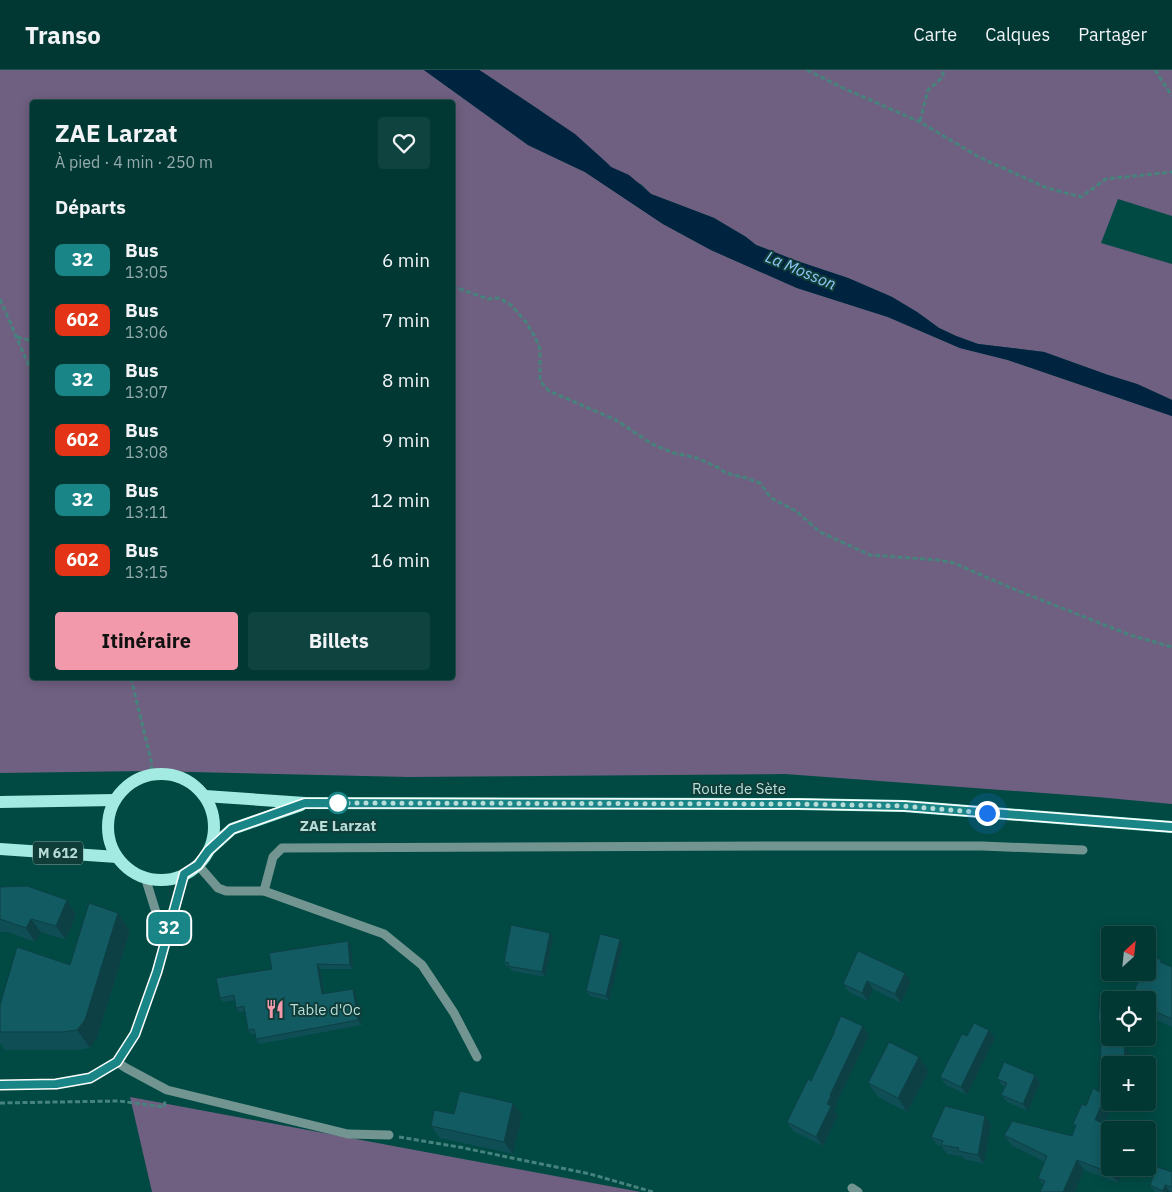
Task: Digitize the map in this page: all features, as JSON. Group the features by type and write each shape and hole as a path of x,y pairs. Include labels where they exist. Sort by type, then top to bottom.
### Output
{"main road":[{"path":"117,857 110,844 109,814 114,800 124,787 137,778 164,773 186,780 205,796"},
{"name":"Route de Sète","path":"205,796 305,803 904,806 1172,827"},
{"name":"Route de Sète","path":"205,796 212,809 214,824 213,838 208,851"},
{"path":"0,802 114,800"},
{"name":"Route de Sète","path":"117,857 130,870 145,877 158,880 172,879 198,865 208,851 232,829 305,803"},
{"name":"M 612","path":"0,849 117,857"}],"street":[{"path":"264,891 273,857 282,848 982,846 1083,850"},
{"path":"198,865 218,888 226,891 264,891 384,934 422,965 454,1013 477,1057"},
{"path":"0,1085 56,1084 90,1078 117,1062 135,1034 157,972 184,874"},
{"path":"145,877 166,941"},
{"path":"117,1062 167,1090 348,1134 389,1135"}],"path":[{"path":"807,70 920,122 979,157 1047,188 1081,197 1106,179 1172,172"},
{"path":"920,122 928,90 943,77 943,70"},
{"path":"1155,70 1172,96"},
{"path":"455,287 488,300 498,298 511,305 526,322 535,337 540,349 540,381 550,391 616,420 652,444 674,453 697,458 726,473 760,483 771,498 796,511 820,532 870,556 938,560 954,563 1121,632 1172,647"},
{"path":"0,299 30,368"},
{"path":"17,336 30,339"},
{"path":"132,680 151,760 152,774"},
{"path":"0,1103 119,1102 164,1107 167,1090"},
{"path":"389,1135 459,1146 590,1174 653,1192"}],"shaded area":[{"path":"0,70 424,70 528,145 585,172 663,224 711,250 797,288 888,317 960,348 1008,360 1172,416 1172,804 785,774 408,777 148,771 0,773"},
{"path":"479,70 1172,70 1172,216 1118,199 1101,243 1172,264 1172,400 1137,384 1044,352 978,344 956,336 939,328 892,297 848,278 756,245 714,218 651,194 642,185 611,167 591,149 538,109"},
{"path":"130,1097 641,1192 152,1192"}],"water":[{"name":"La Mosson","path":"424,70 479,70 575,134 611,167 629,175 651,194 714,218 756,245 848,278 892,297 939,328 956,336 978,344 1044,352 1137,384 1172,400 1172,416 1008,360 960,348 888,317 797,288 711,250 663,224 585,172 528,145"}],"building":[{"path":"27,886 67,900 56,926 31,919 26,928 0,919 0,887"},
{"path":"89,903 118,913 85,1020 77,1030 63,1032 0,1032 0,1005 17,947 70,965"},
{"path":"511,925 550,933 542,972 508,966 509,963 504,962"},
{"path":"600,934 620,939 606,996 586,991"},
{"path":"348,941 350,965 317,964 322,994 353,989 358,1020 256,1039 254,1029 248,1030 244,1006 236,1008 234,995 220,998 216,978 272,969 269,953"},
{"path":"858,951 905,973 895,994 867,981 862,993 843,984"},
{"path":"1156,958 1161,960 1160,962 1172,967 1172,1019 1156,1012 1156,991 1136,991 1138,981 1156,981"},
{"path":"1100,996 1101,996 1101,1021 1098,1021"},
{"path":"841,1016 863,1026 830,1095 827,1104 831,1106 816,1137 787,1122 808,1079 811,1081"},
{"path":"974,1023 989,1030 961,1087 940,1077 962,1034 967,1036"},
{"path":"889,1042 919,1057 898,1098 868,1083"},
{"path":"1101,1045 1125,1046 1124,1056 1101,1056 1101,1106 1095,1120 1101,1122 1101,1169 1077,1160 1063,1192 1040,1192 1045,1181 1038,1178 1047,1156 1004,1135 1012,1121 1072,1136 1076,1125 1073,1124 1082,1104 1086,1106 1093,1088 1099,1092"},
{"path":"1004,1062 1035,1075 1023,1104 1001,1095 1007,1083 997,1079"},
{"path":"460,1091 513,1103 504,1142 431,1126 434,1110 454,1114"},
{"path":"945,1106 985,1116 978,1155 958,1151 959,1148 941,1145 943,1141 931,1137"},
{"path":"1157,1167 1172,1172 1172,1187 1165,1185 1163,1191 1150,1185 1154,1176 1156,1176"}],"bus line":[{"name":"32","path":"0,1085 56,1084 90,1078 117,1062 135,1034 157,972 184,874 198,865 208,851 232,829 305,803 904,806 1172,827"}],"place":[{"name":"ZAE Larzat","path":"338,803"},
{"name":"Table d'Oc","path":"275,1009"}],"route":[{"path":"338,803 334,803 798,804 904,806 987,813"}]}
